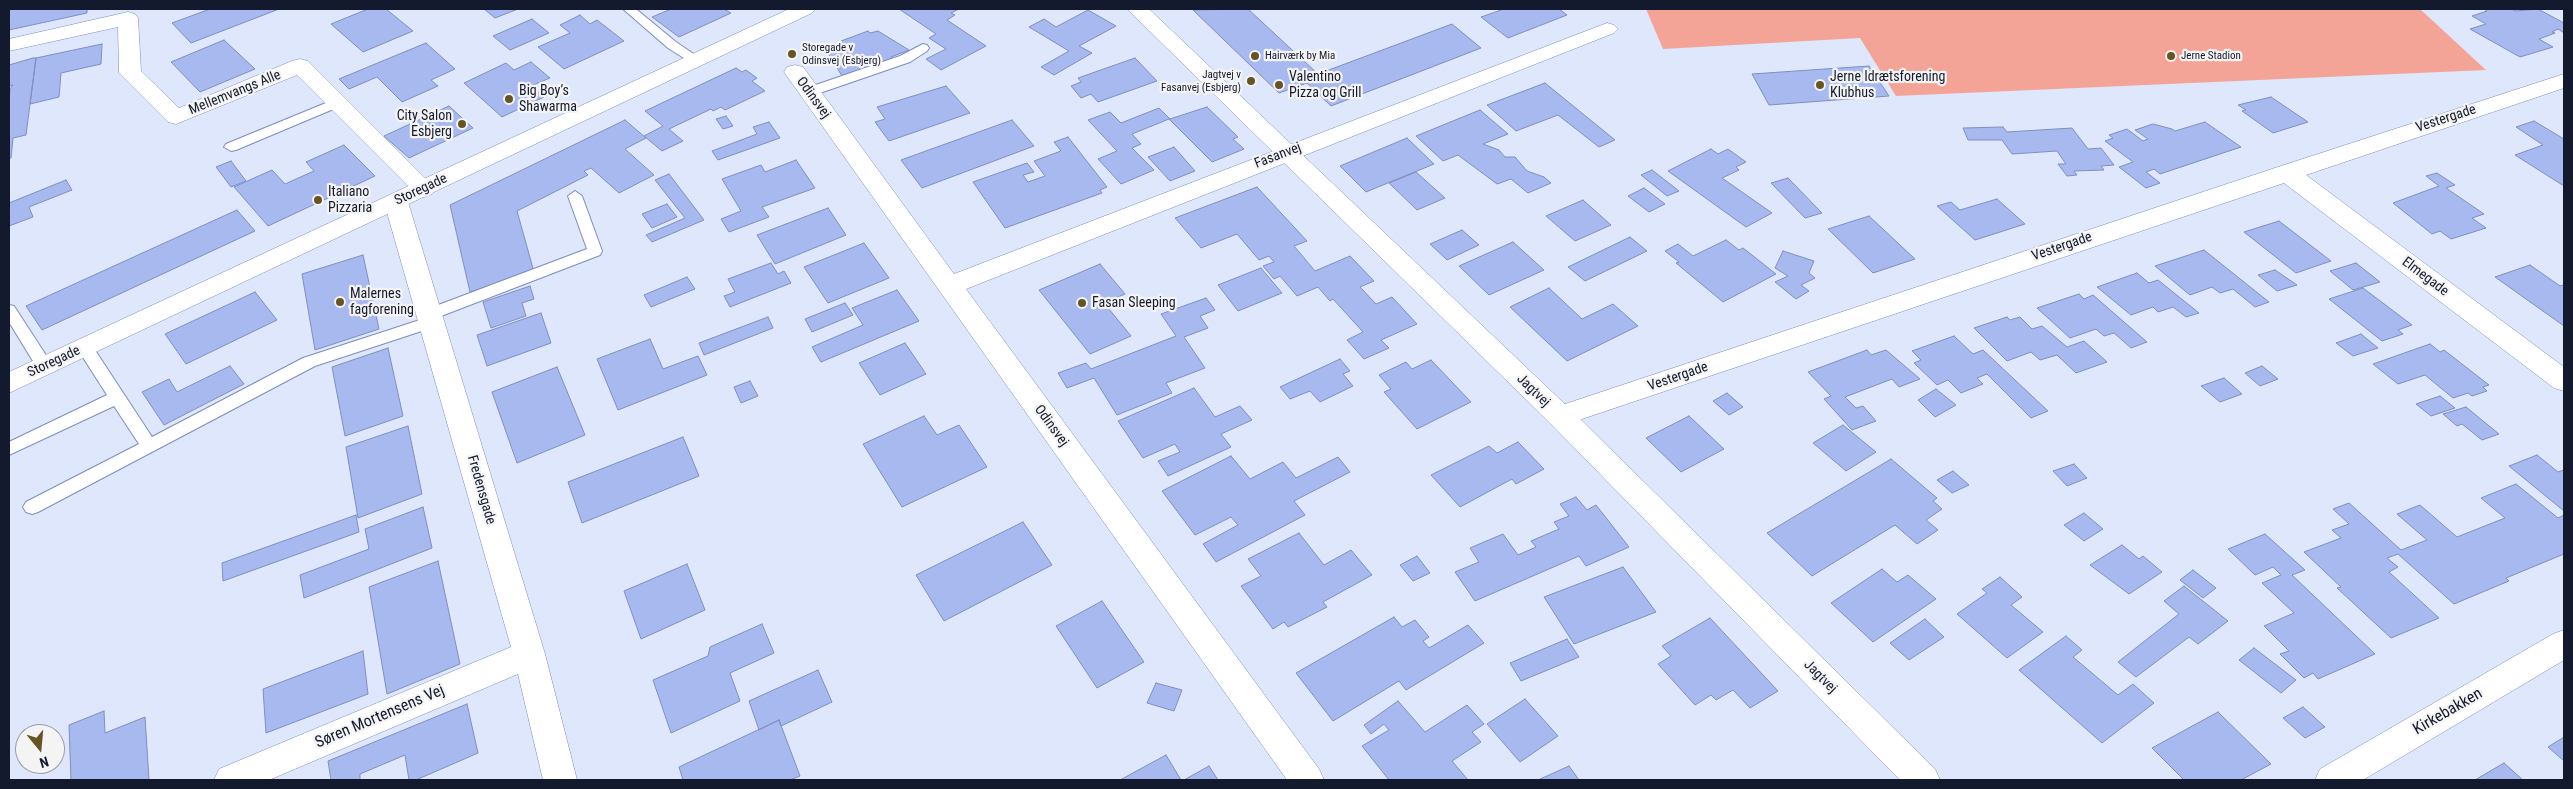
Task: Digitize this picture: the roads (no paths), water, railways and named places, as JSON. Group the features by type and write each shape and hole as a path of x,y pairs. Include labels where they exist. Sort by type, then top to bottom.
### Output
{"street":[{"name":"Storegade","path":"9,383 805,9"},
{"name":"Jagtvej","path":"1137,9 1560,416 1923,780"},
{"name":"Mellemvangs Alle","path":"9,45 128,18 130,73 176,117 300,66 424,189"},
{"name":"Fasanvej","path":"950,285 1286,152 1607,29"},
{"name":"Vestergade","path":"1560,416 2286,172 2564,81"},
{"name":"Odinsvej","path":"802,82 1307,780"},
{"name":"Elmegade","path":"2286,172 2564,381"},
{"name":"Fredensgade","path":"396,202 529,654 560,780"},
{"name":"Kirkebakken","path":"2332,780 2564,644"},
{"name":"Søren Mortensens Vej","path":"231,780 529,654"}],"lane":[{"path":"629,9 672,45 695,60"},
{"path":"802,82 905,60 923,48"},
{"path":"231,147 338,102"},
{"path":"32,507 309,362 430,318 595,251 575,196"},
{"path":"9,310 44,366"},
{"path":"85,348 149,446"},
{"path":"9,449 117,397"}],"place":[{"name":"Storegade v Odinsvej (Esbjerg)","path":"792,54"},
{"name":"Hairværk by Mia","path":"1255,56"},
{"name":"Jerne Stadion","path":"2171,56"},
{"name":"Jagtvej v Fasanvej (Esbjerg)","path":"1251,81"},
{"name":"Valentino Pizza og Grill","path":"1279,85"},
{"name":"Jerne Idrætsforening Klubhus","path":"1820,85"},
{"name":"Big Boy’s Shawarma","path":"509,99"},
{"name":"City Salon Esbjerg","path":"462,124"},
{"name":"Italiano Pizzaria","path":"318,200"},
{"name":"Malernes fagforening","path":"340,302"},
{"name":"Fasan Sleeping","path":"1082,303"}]}
